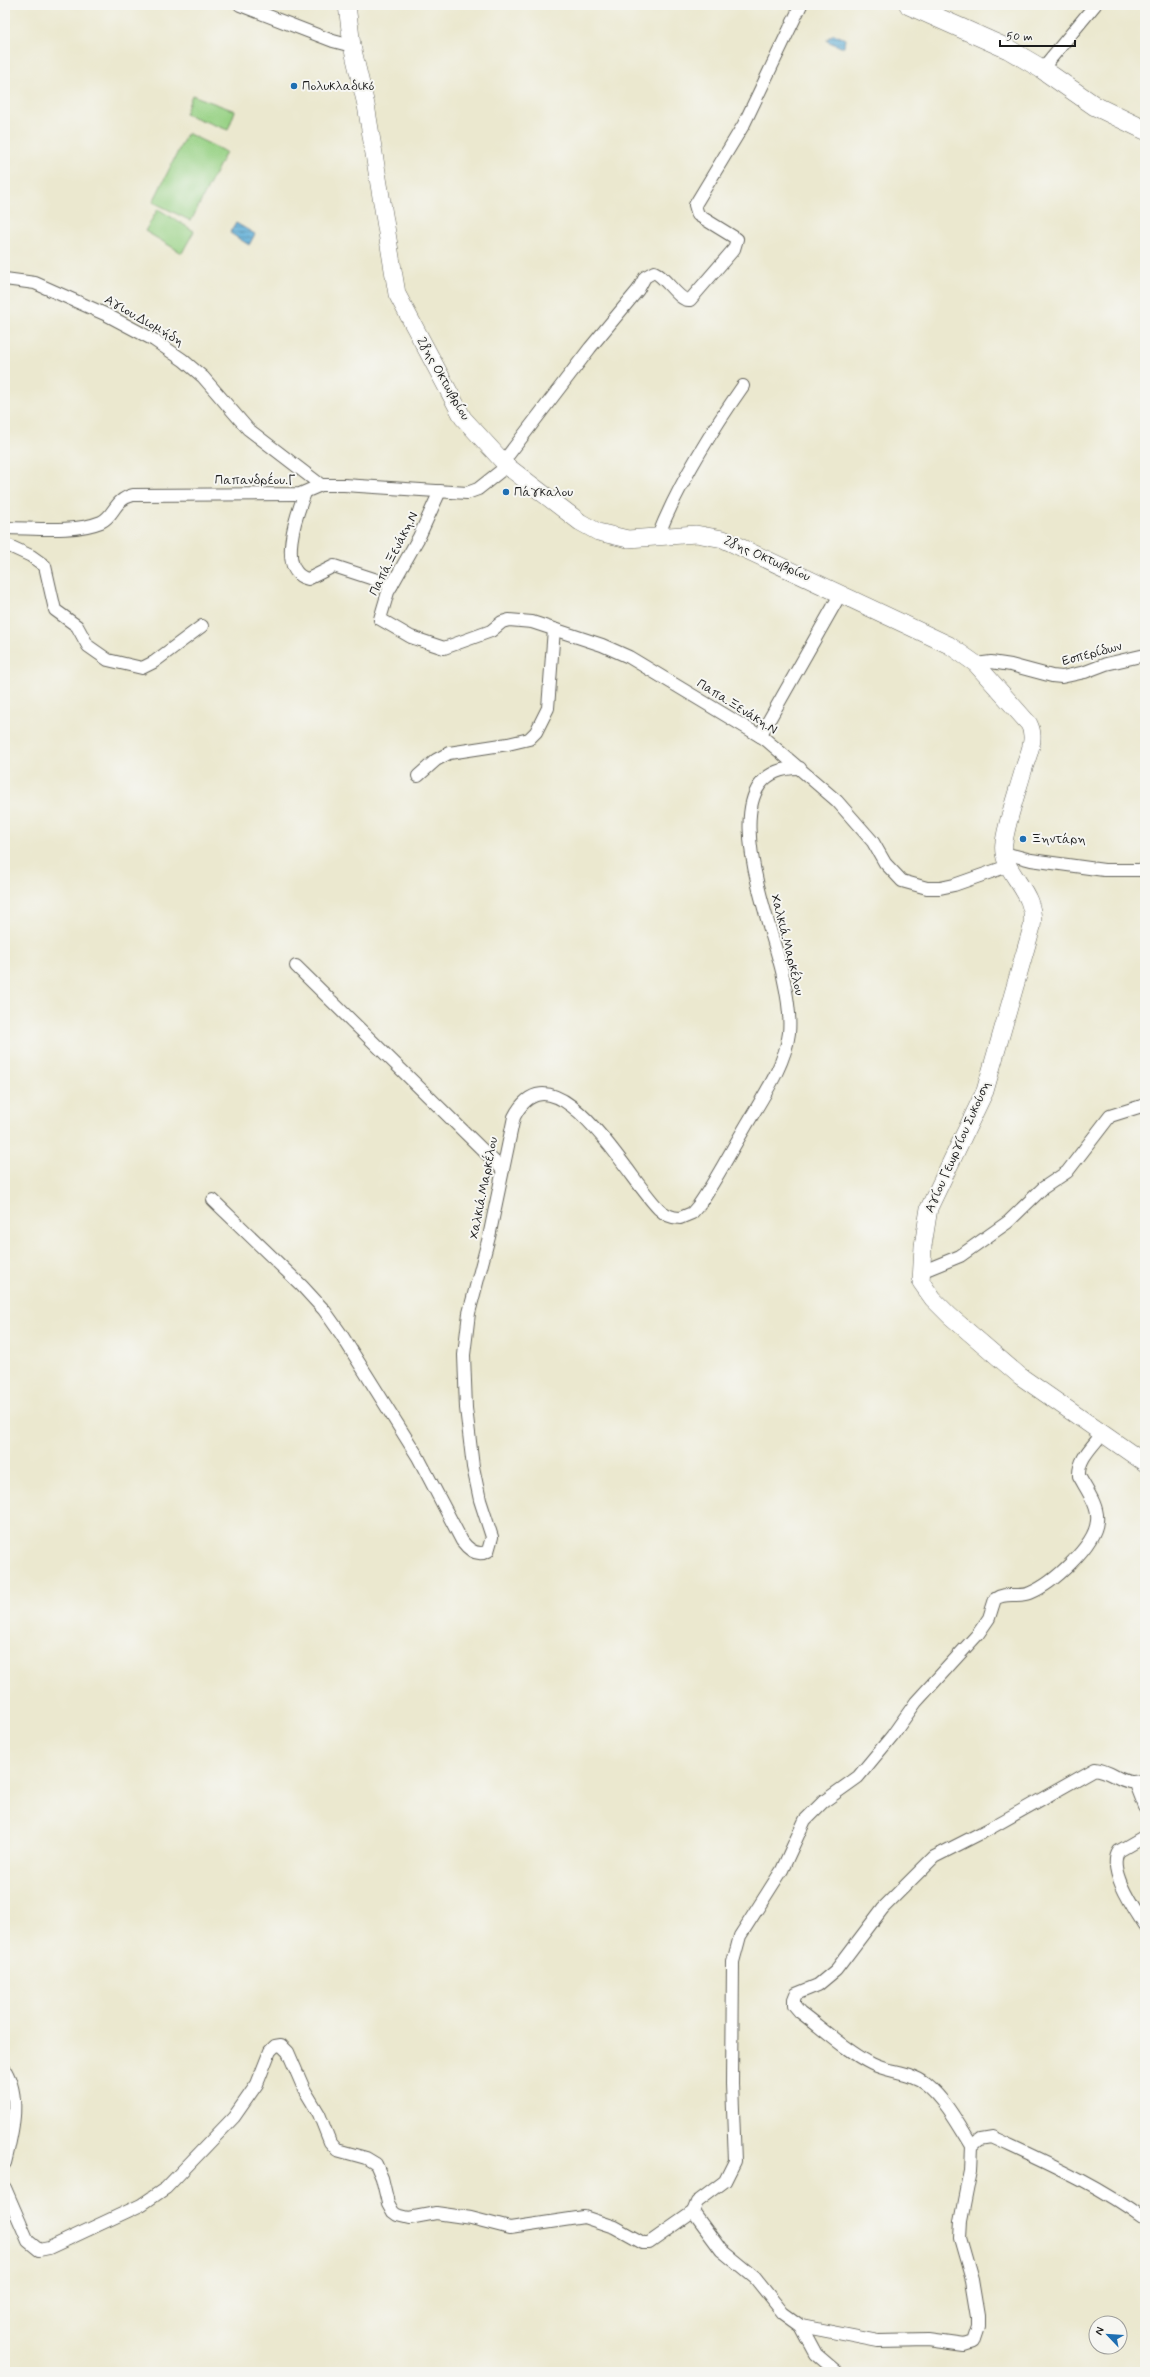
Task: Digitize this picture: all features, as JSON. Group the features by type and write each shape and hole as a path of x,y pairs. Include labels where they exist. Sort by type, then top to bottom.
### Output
{"main road":[{"name":"28ης Οκτωβρίου","path":"347,5 352,46 367,112 397,294 463,418 505,464 580,522 598,532 628,539 696,534 723,538 949,645 976,664"},
{"path":"909,5 994,42 1042,69 1095,106 1145,130"},
{"path":"976,664 1029,724 1032,735 1007,829 1006,860"},
{"name":"Αγίου Γεωργίου Συκούση","path":"1006,860 1028,895 1032,905 1032,927 985,1091 929,1208 923,1246 921,1282 926,1290 950,1316 1020,1376 1145,1463"}],"street":[{"path":"240,5 333,41 352,46"},
{"name":"Παπανδρέου.Γ","path":"5,528 47,529 95,523 104,520 122,499 133,495 305,493 321,485 401,487 440,491 472,492 491,480 505,464 590,348 638,290 645,277 654,272 660,274 682,298 690,300 734,249 737,239 698,215 695,205 744,124 801,5"},
{"path":"1042,69 1095,5"},
{"name":"Αγιου.Διομήδη","path":"5,279 35,283 107,315 154,340 183,360 203,377 248,429 321,485"},
{"path":"658,536 688,475 717,423 742,386"},
{"name":"Παπά.Ξενάκη.Ν","path":"411,637 380,619 383,605 392,585 419,537 440,491"},
{"path":"305,493 294,528 290,557 294,570 298,575 308,579 330,567 340,566 392,585"},
{"path":"5,544 31,556 44,566 55,610 77,626 88,646 108,660 142,668 154,662 202,626"},
{"path":"760,736 841,593"},
{"name":"Παπα.Ξενάκη.Ν","path":"411,637 444,648 491,631 505,621 532,622 602,645 629,657 760,736 800,768 837,801 873,842 885,863 902,881 927,888 940,888 954,885 1006,860"},
{"path":"418,776 436,760 449,753 508,744 529,739 536,732 545,718 548,708 554,629"},
{"name":"Εσπερίδων","path":"976,664 991,662 1011,665 1052,676 1062,677 1085,672 1106,664 1145,655"},
{"name":"Χαλκιά.Μαρκέλου","path":"213,1200 324,1310 342,1334 418,1457 462,1541 474,1552 484,1553 490,1548 492,1537 480,1500 473,1467 466,1408 464,1355 469,1313 489,1237 511,1128 517,1110 533,1096 546,1093 567,1102 596,1130 664,1214 680,1218 686,1217 698,1206 774,1075 788,1035 789,1014 783,975 754,871 749,835 749,817 755,796 770,776 789,768 800,768"},
{"path":"1006,860 1031,860 1104,870 1145,870"},
{"path":"296,966 503,1170"},
{"path":"921,1272 960,1256 1008,1222 1043,1188 1067,1172 1110,1116 1145,1105"},
{"path":"5,2188 28,2241 39,2250 49,2248 141,2205 166,2188 234,2117 257,2084 270,2051 275,2046 281,2045 288,2052 304,2089 319,2114 334,2146 337,2150 366,2158 376,2164 382,2178 388,2202 393,2212 402,2218 436,2213 471,2218 510,2228 584,2217 614,2227 643,2243 649,2243 693,2212 697,2202 725,2181 735,2161 732,2084 733,1962 740,1936 782,1870 810,1814 823,1802 858,1777 892,1736 916,1702 978,1634 989,1618 995,1599 1004,1594 1028,1594 1040,1588 1085,1547 1095,1529 1097,1514 1079,1476 1079,1470 1083,1458 1102,1434"},
{"path":"693,2212 721,2250 755,2278 783,2313 801,2326 878,2341 928,2340 964,2344 973,2342 978,2327 978,2316 972,2280 960,2238 961,2221 971,2170 972,2146 953,2116 926,2084 906,2073 880,2067 867,2061 800,2012 794,2005 794,1999 798,1993 818,1985 831,1975 882,1908 934,1858 1095,1769 1103,1770 1129,1783 1140,1781 1145,1807"},
{"path":"1145,1836 1120,1851 1117,1855 1116,1865 1122,1887 1145,1926"},
{"path":"5,2070 13,2091 15,2102 13,2125 5,2163"},
{"path":"972,2146 980,2139 992,2137 1065,2171 1121,2202 1145,2220"},
{"path":"801,2326 816,2354 837,2372"}],"green space":[{"path":"192,95 235,111 228,130 185,114"},
{"path":"187,133 226,152 191,221 153,202"},
{"path":"158,209 194,231 182,253 145,231"}],"water":[{"path":"834,34 845,39 844,47 827,41 829,37"},
{"path":"236,223 255,234 249,245 230,233"}],"place":[{"name":"Πολυκλαδικό","path":"294,86"},
{"name":"Πάγκαλου","path":"506,492"},
{"name":"Ξηντάρη","path":"1023,839"}]}
